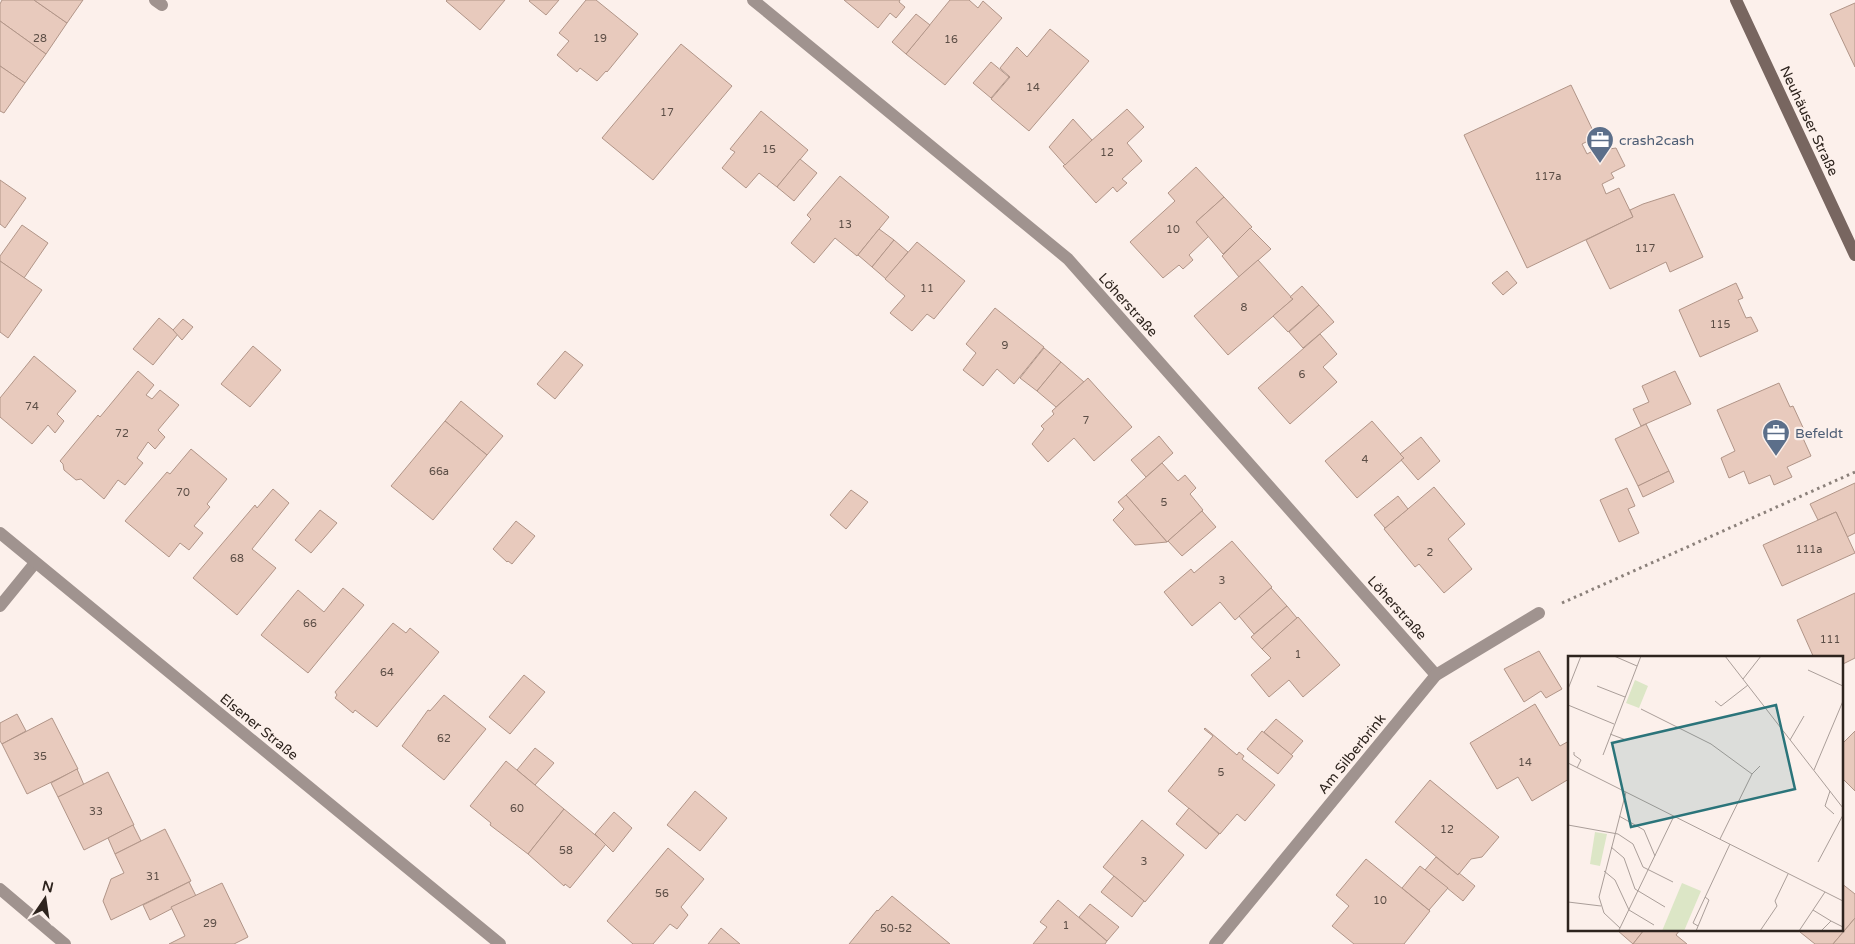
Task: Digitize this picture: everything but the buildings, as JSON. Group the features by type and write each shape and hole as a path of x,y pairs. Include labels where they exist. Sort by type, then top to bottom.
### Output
{"main road":[{"name":"Neuhäuser Straße","path":"1736,0 1855,255"}],"street":[{"name":"Löherstraße","path":"753,0 1068,259 1436,675"},
{"name":"Elsener Straße","path":"0,533 494,942"},
{"path":"0,606 35,563"},
{"name":"Am Silberbrink","path":"1215,944 1436,675 1539,613"},
{"path":"0,889 65,944"}],"path":[{"path":"1539,613 1855,472"}],"place":[{"name":"crash2cash","path":"1600,164"},
{"name":"Befeldt","path":"1776,457"}]}
